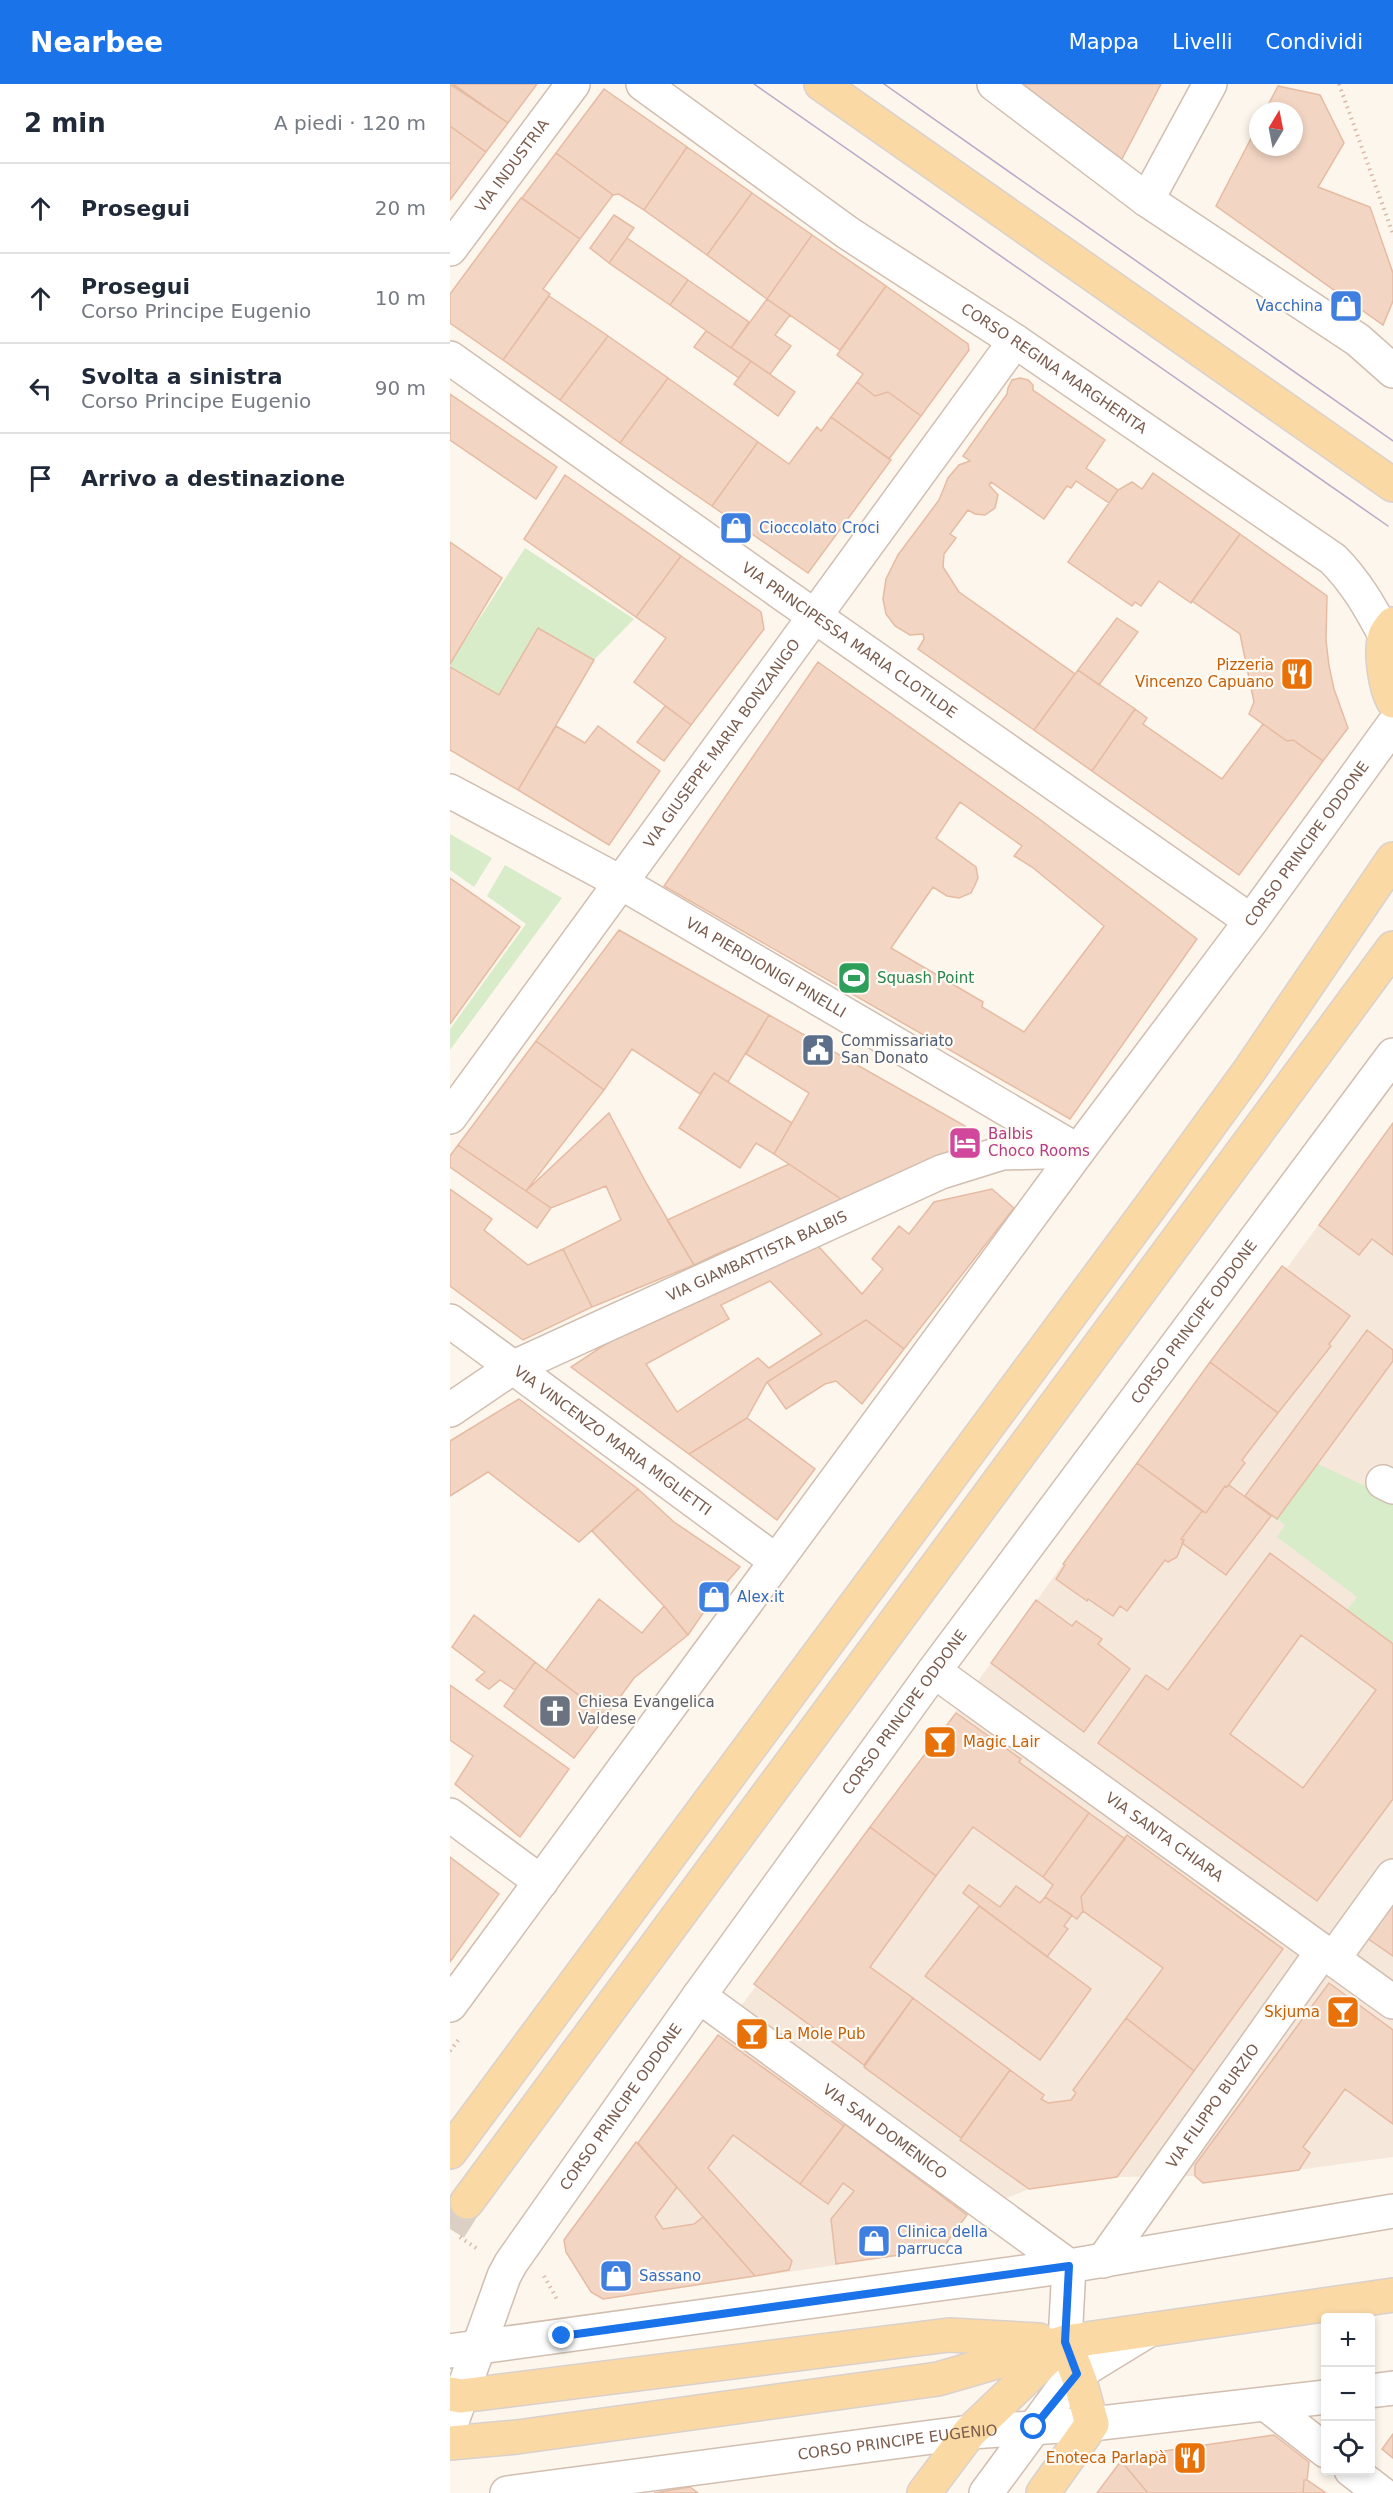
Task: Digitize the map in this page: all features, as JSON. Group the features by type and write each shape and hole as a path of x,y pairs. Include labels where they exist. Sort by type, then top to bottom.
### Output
{"main road":[{"path":"821,84 1393,485"},
{"name":"CORSO REGINA MARGHERITA","path":"1389,630 1384,665 1389,694 1393,701"},
{"path":"450,2152 1249,1071 1393,859"},
{"path":"467,2202 1393,948"},
{"path":"450,2444 517,2438 938,2379 1065,2342 1393,2295"},
{"path":"455,2395 949,2336 1065,2342"},
{"path":"1043,2493 1092,2424 1065,2342"},
{"path":"924,2493 970,2432 1065,2342"}],"street":[{"name":"VIA INDUSTRIA","path":"450,249 573,84"},
{"name":"CORSO REGINA MARGHERITA","path":"643,84 848,233 1015,340 1333,559 1352,578 1389,630"},
{"path":"994,84 1148,200 1389,361"},
{"path":"1148,200 1210,84"},
{"name":"VIA GIUSEPPE MARIA BONZANIGO","path":"450,1117 1015,340"},
{"name":"VIA PRINCIPESSA MARIA CLOTILDE","path":"450,358 1251,921"},
{"name":"CORSO PRINCIPE ODDONE","path":"450,2005 1078,1151 1251,921 1393,725"},
{"name":"VIA PIERDIONIGI PINELLI","path":"450,791 620,882 1078,1151"},
{"name":"CORSO PRINCIPE ODDONE","path":"450,2427 464,2349 511,2263 699,1996 934,1671 1393,1055"},
{"name":"VIA GIAMBATTISTA BALBIS","path":"450,1410 512,1368 941,1172 1002,1153 1078,1151"},
{"name":"VIA VINCENZO MARIA MIGLIETTI","path":"450,1321 776,1561"},
{"name":"VIA SANTA CHIARA","path":"934,1671 1393,2002"},
{"path":"450,1815 541,1882"},
{"name":"VIA FILIPPO BURZIO","path":"1103,2260 1328,1956 1393,1876"},
{"name":"VIA SAN DOMENICO","path":"699,1996 1069,2266"},
{"path":"464,2349 1069,2266 1393,2211"},
{"path":"1065,2342 1069,2266"},
{"path":"986,2493 1034,2427 1077,2374 1149,2330"},
{"path":"1375,2390 1393,2388"},
{"name":"CORSO PRINCIPE EUGENIO","path":"507,2493 970,2432 1092,2424 1321,2398"},
{"path":"1267,2405 1321,2447"},
{"path":"1358,2475 1381,2493"}],"path":[{"path":"1339,84 1393,234"}],"shaded area":[{"path":"1393,1123 1393,2157 1203,2183 1195,2176 1117,2177 1029,2189 967,2215 942,2249 608,2299 594,2295 566,2252 564,2244 567,2234 756,1986 1210,1362 1282,1266 1287,1268"}],"green space":[{"path":"525,548 634,619 594,660 538,628 499,695 450,667 450,664"},
{"path":"450,834 492,858 474,887 450,870"},
{"path":"505,865 562,898 450,1050 450,1029 526,924 487,896"},
{"path":"1318,1464 1393,1499 1393,1644 1347,1610 1357,1597 1277,1537 1285,1525 1277,1519"}],"building":[{"path":"450,84 508,123 486,152 450,126"},
{"path":"453,84 537,84 508,123"},
{"path":"1016,84 1161,84 1122,159"},
{"path":"1278,86 1320,95 1344,143 1318,187 1370,207 1393,273 1393,301 1383,325 1216,206 1249,142 1249,156 1303,156 1303,102 1270,102"},
{"path":"604,89 687,147 644,210 619,194 613,195 556,153"},
{"path":"450,126 486,152 450,200"},
{"path":"687,147 752,193 707,255 644,210"},
{"path":"556,153 613,195 580,239 522,198"},
{"path":"752,193 812,235 767,299 707,255"},
{"path":"521,198 580,239 543,289 550,294 503,360 450,323 450,294"},
{"path":"614,215 634,228 609,263 590,248"},
{"path":"812,235 886,286 840,350 767,299"},
{"path":"627,238 688,280 670,305 609,263"},
{"path":"688,280 749,322 731,348 670,305"},
{"path":"886,286 968,344 969,350 921,416 888,392 875,396 857,382 863,374 837,355"},
{"path":"549,296 608,336 560,400 503,360"},
{"path":"767,299 790,315 775,335 791,346 770,374 731,348"},
{"path":"706,331 751,361 739,378 694,347"},
{"path":"608,336 668,378 620,443 560,400"},
{"path":"751,361 795,392 778,416 734,384"},
{"path":"668,378 758,442 712,506 620,443"},
{"path":"1020,378 1028,380 1033,385 1033,390 1105,440 1086,468 1118,490 1109,503 1076,481 1071,488 1067,486 1044,519 991,482 989,485 998,495 995,508 985,515 975,514 968,510 950,534 956,538 944,554 943,567 959,592 1075,674 1034,730 918,649 924,639 923,634 910,635 895,626 886,614 883,599 886,579 898,555 939,500 948,478 959,465 970,461 963,456 1007,394 1012,380"},
{"path":"857,382 875,396 888,392 921,416 889,459 831,417"},
{"path":"450,394 557,467 536,499 450,440"},
{"path":"831,417 891,460 808,573 712,506 758,442 789,464 817,427 821,431"},
{"path":"1153,473 1240,534 1191,603 1159,581 1141,606 1135,602 1132,606 1068,562 1118,490 1132,482 1142,489"},
{"path":"565,475 681,556 636,617 524,539"},
{"path":"1240,534 1327,596 1326,640 1329,666 1334,689 1348,728 1323,761 1293,740 1287,741 1249,714 1254,702 1240,634 1192,601"},
{"path":"450,542 502,578 450,664"},
{"path":"681,556 761,612 764,629 691,725 634,682 666,638 636,617"},
{"path":"1117,618 1138,632 1099,685 1078,670"},
{"path":"538,628 594,660 518,790 450,750 450,667 499,695"},
{"path":"818,662 1038,818 1197,939 1070,1119 664,886","holes":["960,802 1022,846 1014,856 1032,867 1104,926 1024,1032 982,1007 983,1002 891,948 933,887 947,896 959,898 971,893 975,885 978,878 976,867 936,838"]},
{"path":"1078,670 1135,709 1092,771 1034,730"},
{"path":"665,706 691,725 664,761 637,742"},
{"path":"1135,709 1147,718 1143,724 1222,779 1263,724 1287,741 1293,740 1323,761 1239,875 1092,771"},
{"path":"556,726 585,743 598,726 660,771 609,845 518,790"},
{"path":"450,878 520,927 450,1024"},
{"path":"619,930 769,1015 728,1082 714,1073 700,1094 632,1049 604,1090 536,1041"},
{"path":"769,1015 965,1126 972,1147 847,1203 774,1154 809,1093 746,1054"},
{"path":"536,1041 604,1090 526,1191 458,1145"},
{"path":"714,1073 792,1123 774,1154 756,1143 740,1168 679,1128"},
{"path":"609,1113 694,1265 592,1307 563,1249 621,1220 606,1186 551,1208 526,1191"},
{"path":"1393,1123 1393,1255 1372,1239 1359,1255 1319,1225"},
{"path":"458,1145 551,1208 537,1228 450,1167 450,1156"},
{"path":"789,1164 847,1203 721,1252 694,1265 667,1220"},
{"path":"450,1189 492,1219 484,1230 528,1265 563,1249 592,1307 523,1340 450,1286"},
{"path":"992,1189 1014,1208 904,1349 866,1320 767,1382 747,1418 689,1454 571,1367 639,1322 818,1246 862,1294 883,1269 872,1259 899,1226 909,1234 934,1202","holes":["770,1281 822,1334 769,1368 758,1358 677,1412 646,1364 729,1319 721,1305"]},
{"path":"1282,1266 1350,1316 1329,1344 1331,1346 1278,1413 1210,1362"},
{"path":"866,1320 904,1349 862,1404 836,1381 825,1384 786,1409 767,1382"},
{"path":"1367,1330 1393,1350 1393,1361 1277,1519 1245,1496"},
{"path":"1210,1362 1278,1413 1242,1460 1245,1463 1206,1513 1137,1463"},
{"path":"519,1399 638,1489 579,1542 488,1472 450,1496 450,1441"},
{"path":"747,1418 815,1469 777,1520 689,1454"},
{"path":"1137,1463 1202,1511 1181,1539 1184,1540 1177,1557 1168,1562 1165,1560 1127,1611 1120,1606 1113,1616 1056,1579 1065,1565 1063,1564"},
{"path":"1229,1485 1271,1516 1226,1575 1182,1543 1184,1540 1181,1539 1202,1511 1206,1513 1225,1486"},
{"path":"638,1489 674,1522 740,1567 714,1597 688,1635 664,1606 592,1531"},
{"path":"1270,1553 1393,1644 1393,1799 1317,1901 1098,1743 1146,1675 1168,1690","holes":["1301,1635 1376,1690 1303,1788 1230,1734"]},
{"path":"599,1599 642,1633 664,1606 688,1635 634,1678 606,1716 546,1670"},
{"path":"1036,1600 1072,1626 1076,1621 1102,1639 1098,1644 1130,1669 1084,1732 991,1663"},
{"path":"474,1615 535,1662 515,1690 500,1680 489,1689 476,1680 485,1672 452,1647"},
{"name":"Chiesa Evangelica Valdese","path":"535,1662 606,1716 574,1758 504,1706"},
{"path":"450,1685 569,1769 520,1837 455,1784 473,1756 450,1740"},
{"path":"956,1713 1021,1759 1019,1762 1089,1813 1043,1877 973,1827 936,1876 870,1827"},
{"path":"1089,1813 1125,1839 1081,1897 1083,1911 1077,1919 1045,1897 1053,1885 1043,1877"},
{"path":"870,1827 936,1876 870,1967 913,1998 864,2065 754,1984"},
{"path":"1127,1835 1283,1949 1194,2071 1126,2018 1163,1968 1083,1911 1081,1897"},
{"path":"450,1857 499,1894 450,1962"},
{"path":"969,1885 1000,1907 1016,1886 1040,1903 1045,1897 1072,1915 1064,1926 1068,1929 1047,1957 963,1893"},
{"path":"1393,1903 1393,1956 1367,1938"},
{"path":"979,1906 1091,1989 1040,2060 925,1976"},
{"path":"1329,1983 1393,2030 1393,2124 1345,2089 1303,2147 1310,2153 1299,2170 1203,2183 1195,2176 1195,2165"},
{"path":"913,1998 1010,2070 961,2138 864,2067"},
{"path":"1126,2018 1194,2071 1117,2177 1029,2189 960,2140 1010,2070 1044,2095 1041,2099 1048,2103 1071,2100 1076,2093 1073,2090"},
{"path":"718,2035 844,2126 800,2184 733,2135 708,2168 792,2261 789,2270 755,2276 638,2143"},
{"path":"845,2124 967,2215 942,2249 836,2264 831,2219 854,2191 843,2183 828,2204 800,2184"},
{"path":"636,2142 677,2187 655,2217 663,2229 694,2224 703,2217 755,2276 603,2299 591,2292 566,2252 564,2240"},
{"path":"1393,2434 1393,2458 1382,2449"},
{"path":"1274,2435 1309,2462 1303,2493 1148,2493 1121,2461 1130,2459 1130,2456"},
{"path":"1121,2461 1148,2493 1097,2493"},
{"path":"1304,2480 1307,2480 1326,2493 1303,2493"},
{"path":"690,2487 698,2493 654,2493"}],"tunnel":[{"path":"450,2229 467,2202"}],"tram line":[{"path":"754,84 1388,526"},
{"path":"884,84 1393,441"}],"place":[{"name":"Vacchina","path":"1346,306"},
{"name":"Cioccolato Croci","path":"736,528"},
{"name":"Pizzeria Vincenzo Capuano","path":"1297,674"},
{"name":"Squash Point","path":"854,978"},
{"name":"Commissariato San Donato","path":"818,1050"},
{"name":"Balbis Choco Rooms","path":"965,1143"},
{"name":"Alex.it","path":"714,1597"},
{"name":"Chiesa Evangelica Valdese","path":"555,1711"},
{"name":"Magic Lair","path":"940,1742"},
{"name":"Skjuma","path":"1343,2012"},
{"name":"La Mole Pub","path":"752,2034"},
{"name":"Clinica della parrucca","path":"874,2241"},
{"name":"Sassano","path":"616,2276"},
{"name":"Enoteca Parlapà","path":"1190,2458"}],"route":[{"path":"562,2336 1069,2266 1065,2342 1077,2374 1034,2427"}]}
